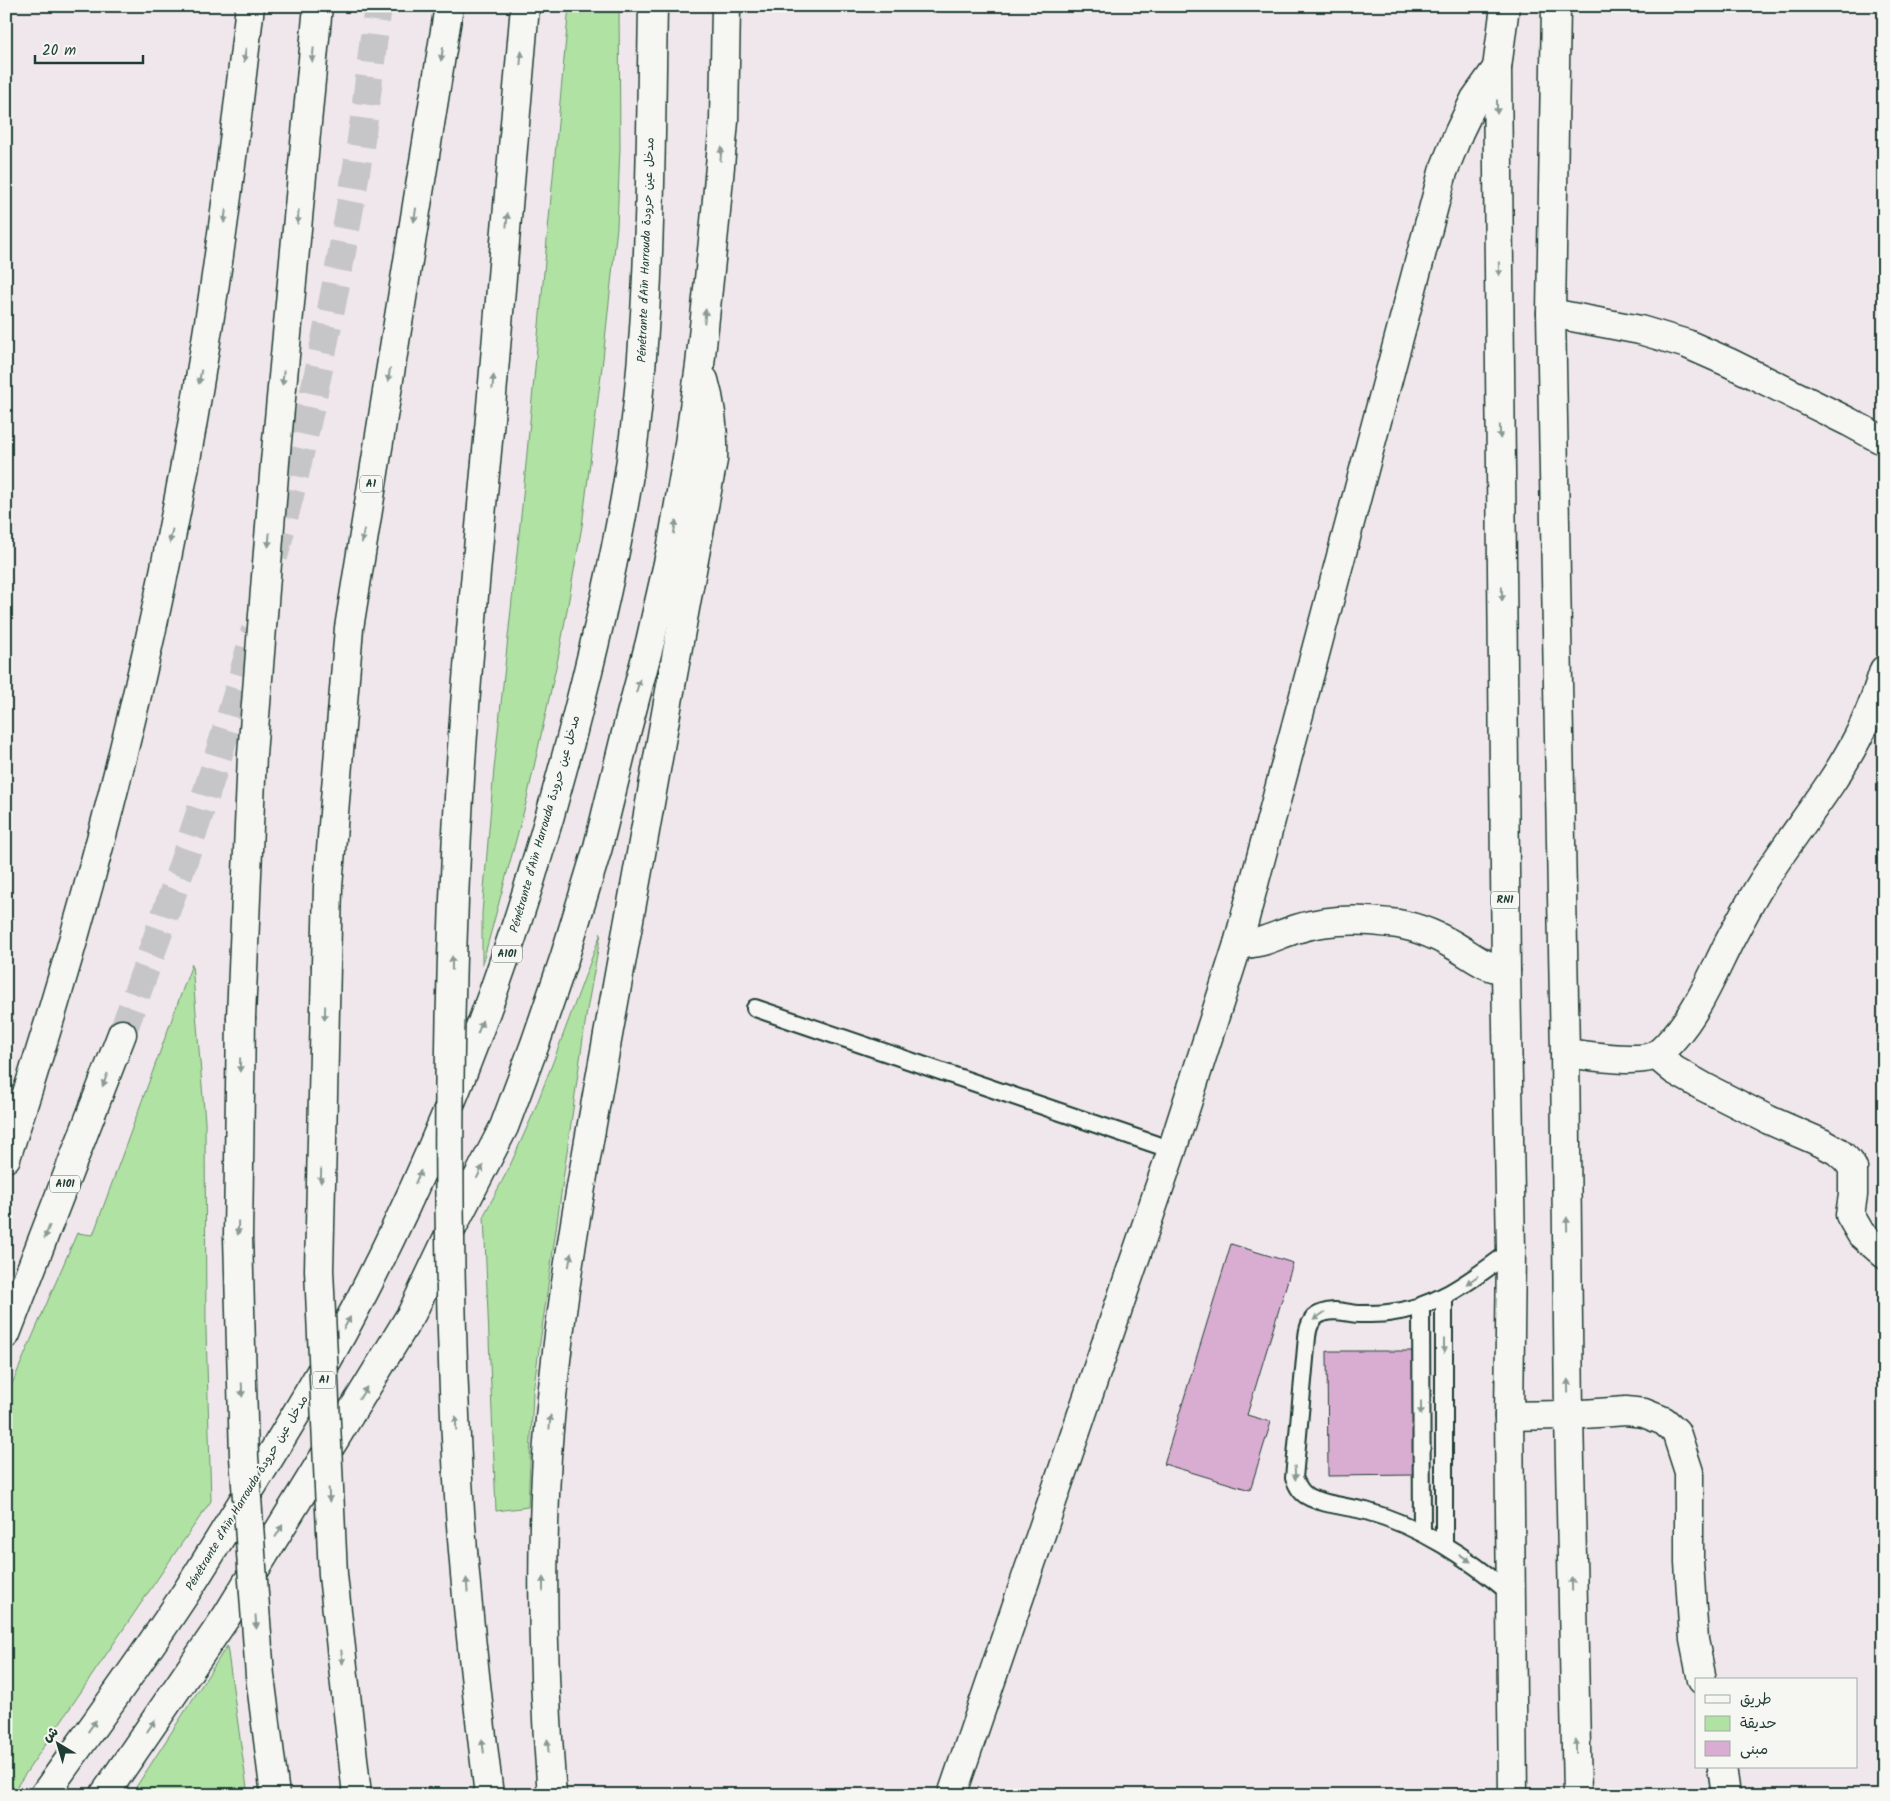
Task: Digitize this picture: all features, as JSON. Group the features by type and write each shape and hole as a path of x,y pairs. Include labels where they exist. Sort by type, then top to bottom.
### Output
{"main road":[{"path":"6,1158 81,914 148,646 176,511 206,344 231,176 250,6"},
{"path":"275,1795 260,1676 244,1457 238,1236 241,1016 252,755 275,462 318,6"},
{"name":"A1","path":"357,1795 333,1575 319,1270 328,877 349,628 449,6"},
{"path":"489,1795 476,1689 459,1483 452,1308 449,1132 452,956 460,781 472,606 525,6"},
{"name":"Pénétrante d'Aïn Harrouda مدخل عين حرودة","path":"44,1795 185,1595 293,1420 366,1290 442,1124 505,960 562,776 609,582 628,480 638,400 645,319 653,6"},
{"path":"104,1795 226,1617 412,1313 455,1222 504,1127 536,1044 598,847 650,642 671,550 687,458 700,365 724,120 726,6"},
{"name":"RN1","path":"1505,6 1497,68 1506,970 1511,1251 1509,1416 1513,1795"},
{"path":"1556,6 1552,313 1565,1053 1569,1414 1577,1795"},
{"path":"952,1795 1172,1150 1238,944 1443,172 1475,99 1497,68"},
{"path":"1552,313 1640,330 1687,344 1730,363 1884,441"},
{"path":"552,1795 543,1640 543,1550 547,1456 556,1361 568,1268 603,1067 713,460 714,431 710,400 700,365"},
{"path":"1565,1053 1634,1059 1648,1058 1656,1055 1675,1036 1692,1015 1729,942 1761,885 1832,780 1858,737 1883,676"},
{"path":"1238,944 1251,945 1296,929 1328,921 1377,921 1393,923 1425,932 1454,945 1481,964 1506,970"},
{"name":"A101","path":"6,1334 122,1034"},
{"path":"1656,1055 1674,1070 1704,1087 1769,1120 1837,1151 1853,1168 1853,1195 1850,1216 1861,1234 1884,1254"},
{"path":"1509,1416 1626,1411 1644,1413 1664,1421 1676,1432 1689,1472 1688,1562 1693,1630 1702,1678"}],"lane":[{"path":"755,1008 1172,1150"},
{"path":"1511,1251 1468,1283 1444,1297 1421,1307 1390,1313 1361,1314 1326,1311 1312,1321 1308,1328 1294,1478 1299,1489 1308,1497 1366,1511 1422,1532 1479,1567 1511,1594"},
{"path":"1444,1297 1444,1544"},
{"path":"1421,1307 1422,1532"}],"green space":[{"path":"569,6 619,6 620,147 617,227 582,526 560,649 526,803 482,965 482,913 494,769 522,506"},
{"path":"601,933 587,1010 533,1392 528,1507 496,1511 484,1215 508,1170 533,1114"},
{"path":"192,964 205,1122 206,1330 211,1501 11,1795 6,1795 6,1398 77,1233 93,1235"},
{"path":"227,1646 248,1795 131,1795"}],"building":[{"path":"1231,1244 1293,1263 1247,1415 1271,1422 1250,1490 1164,1464"},
{"path":"1327,1351 1414,1351 1415,1475 1328,1476"}],"tunnel":[{"path":"274,557 310,409 341,260 361,141 378,6"},
{"path":"122,1034 193,834 226,732 255,630"}]}
